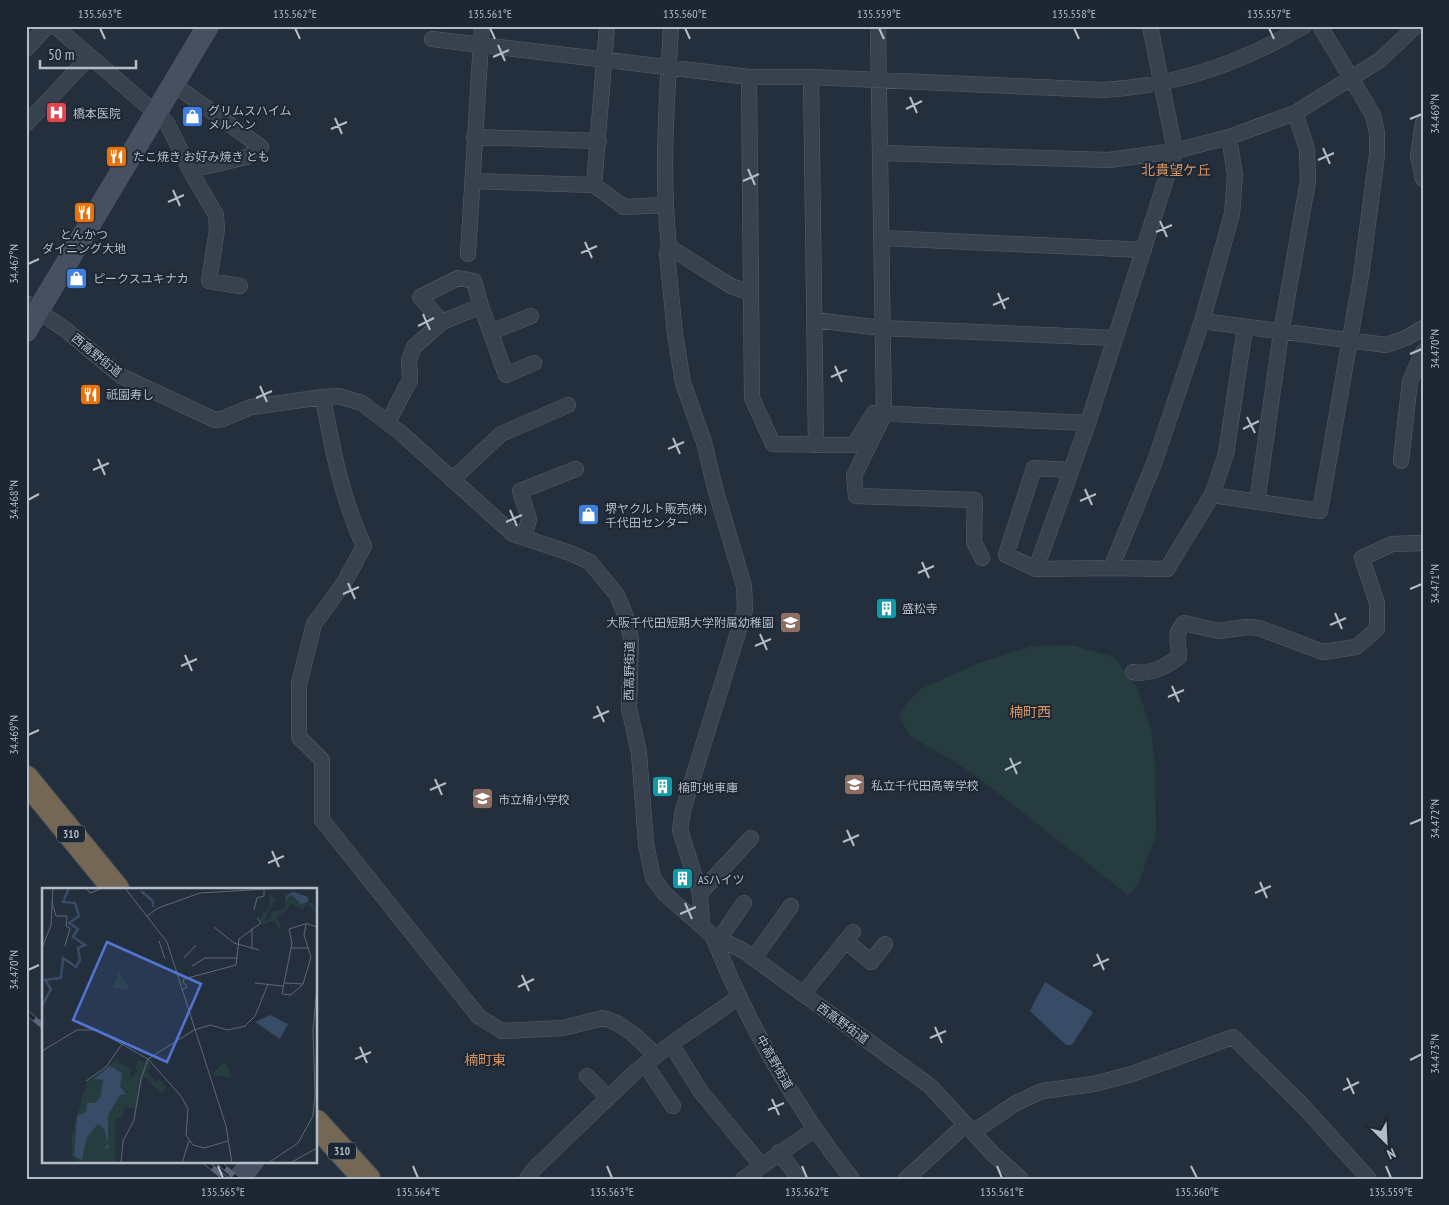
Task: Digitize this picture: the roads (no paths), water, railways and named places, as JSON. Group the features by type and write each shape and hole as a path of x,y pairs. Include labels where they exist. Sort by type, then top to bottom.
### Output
{"highway":[{"name":"310","path":"26,779 115,888"},
{"name":"310","path":"318,1125 367,1179"}],"street":[{"path":"26,49 47,26"},
{"path":"55,26 167,123 190,170 216,215 216,238 209,281 240,286"},
{"path":"26,330 32,307 208,26"},
{"path":"468,254 482,26"},
{"path":"594,185 606,60 607,26"},
{"path":"672,26 663,156 669,247 667,252 675,334 684,383 704,442 715,488 744,586 746,610 683,810 680,830 700,893 702,924"},
{"path":"878,26 884,415 854,476 856,496 975,500 974,542 982,558"},
{"path":"1036,570 1088,423 1175,151 1150,26"},
{"path":"432,39 749,77 811,77 1103,90 1137,88 1216,69 1270,46 1304,26"},
{"path":"1212,495 1320,510 1370,216 1377,155 1377,133 1373,115 1320,26"},
{"path":"881,153 1109,160 1175,151 1229,137 1295,113 1353,79 1380,60 1416,26"},
{"path":"26,124 90,56"},
{"path":"749,77 752,398 773,444 854,445 874,413 884,415 1088,423"},
{"path":"811,77 816,444"},
{"path":"172,84 261,147 247,157 190,170"},
{"path":"1257,502 1281,333 1308,181 1307,149 1295,113"},
{"path":"1423,123 1418,156 1423,179"},
{"path":"474,137 599,141"},
{"path":"1112,568 1155,461 1202,321 1232,214 1235,174 1229,137"},
{"path":"473,181 594,185 624,207 665,205"},
{"path":"882,238 1144,250"},
{"path":"669,247 731,286 750,293"},
{"path":"442,322 420,297 458,278 474,281 506,375 534,363"},
{"path":"388,422 410,380 410,360 414,347 442,322 481,306"},
{"name":"西高野街道","path":"32,307 66,330 121,376 214,420 222,419 251,407 323,397 338,396 362,403 388,422 513,534 590,562 617,595 626,617 630,639 629,708 639,753 646,844 653,878 665,894 716,938 754,958 930,1086 1021,1179"},
{"path":"491,332 531,316"},
{"path":"814,320 882,328 1114,338"},
{"path":"1202,321 1348,342 1386,345 1406,338 1423,328"},
{"path":"1071,470 1034,468 1006,555 1036,570 1167,569 1212,495 1226,454 1245,328"},
{"path":"1401,461 1410,382 1423,352"},
{"path":"323,397 330,440 350,518 364,546 344,582 314,624 299,684 298,737 322,760 322,820 479,1017 502,1031 563,1028 604,1018 617,1023 633,1034 650,1060 673,1106"},
{"path":"452,480 502,430 568,405"},
{"path":"524,538 529,518 520,491 576,469"},
{"path":"1133,672 1143,674 1179,658 1176,639 1178,630 1184,623 1218,631 1247,627 1259,628 1322,652 1356,647 1377,629 1377,603 1362,558 1392,544 1423,543"},
{"path":"700,893 751,838"},
{"path":"716,938 744,903"},
{"path":"754,958 791,906"},
{"path":"803,994 850,936 871,962 885,944"},
{"name":"中高野街道","path":"716,938 739,997 815,1129 852,1179"},
{"path":"527,1179 534,1169 650,1060 739,997"},
{"path":"906,1179 969,1128 1042,1091 1094,1084 1132,1074 1234,1037 1304,1107 1369,1179"},
{"path":"671,1044 701,1092 761,1165"},
{"path":"588,1076 608,1098"},
{"path":"743,1179 779,1152 815,1129"},
{"path":"779,1152 799,1179"},
{"path":"238,1179 252,1162"}],"water":[{"path":"1045,982 1093,1012 1072,1045 1066,1045 1030,1011"}],"railway":[{"path":"26,1012 42,1025"},
{"path":"205,1162 226,1179"},
{"path":"218,1162 238,1179"}],"place":[{"name":"橋本医院","path":"57,113"},
{"name":"グリムスハイム メルヘン","path":"192,117"},
{"name":"たこ焼き お好み焼き とも","path":"117,156"},
{"name":"とんかつ ダイニング大地","path":"84,213"},
{"name":"ピークスユキナカ","path":"77,278"},
{"name":"祇園寿し","path":"90,394"},
{"name":"堺ヤクルト販売(株) 千代田センター","path":"589,515"},
{"name":"盛松寺","path":"886,608"},
{"name":"大阪千代田短期大学附属幼稚園","path":"790,622"},
{"name":"私立千代田高等学校","path":"855,785"},
{"name":"楠町地車庫","path":"662,787"},
{"name":"市立楠小学校","path":"482,799"},
{"name":"ASハイツ","path":"682,879"}],"district":[{"name":"北貴望ケ丘","path":"1176,170"},
{"name":"楠町西","path":"1030,712"},
{"name":"楠町東","path":"485,1060"}]}
